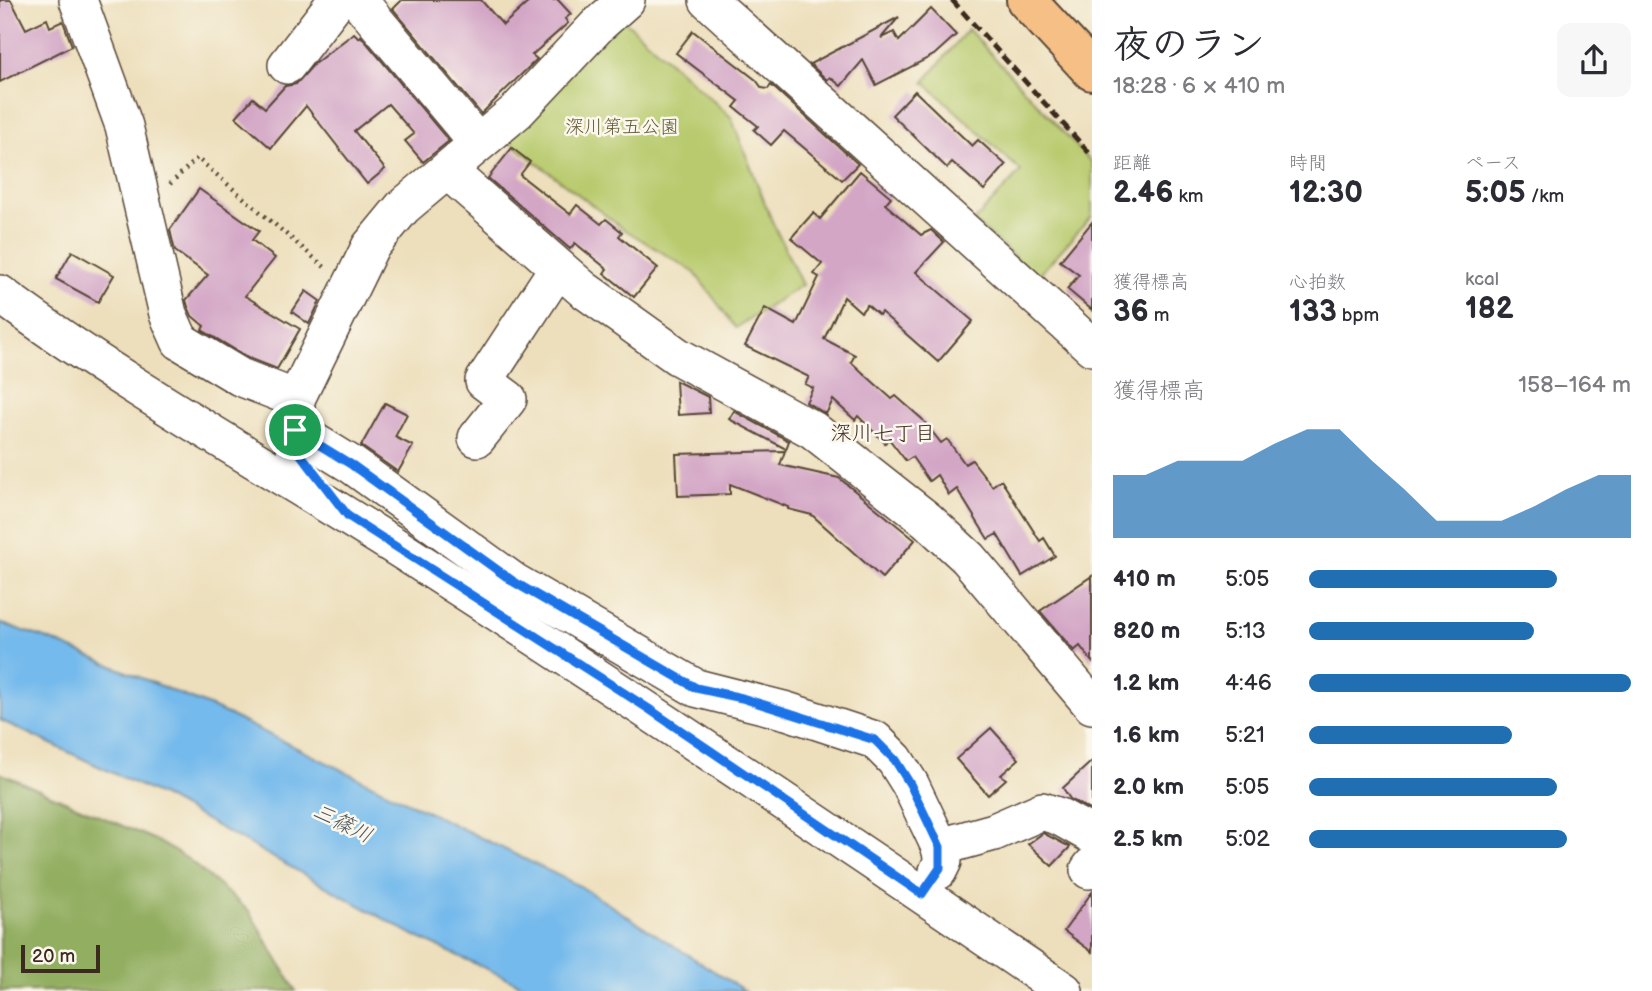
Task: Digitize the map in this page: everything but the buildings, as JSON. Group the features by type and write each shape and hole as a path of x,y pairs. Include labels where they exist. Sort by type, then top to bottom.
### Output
{"main road":[{"path":"1026,0 1092,71"}],"street":[{"path":"78,0 124,126 168,314 180,341 296,414 352,465 514,582 696,688 775,707 875,740 895,760 910,784 940,847 940,868 922,894"},
{"path":"287,65 337,0"},
{"path":"358,0 477,142"},
{"path":"348,516 295,447 296,414 370,247 395,217 448,172 477,142 517,111 626,0"},
{"path":"708,0 1092,347"},
{"path":"448,172 583,289 677,356 813,430 927,520 968,558 1092,705"},
{"path":"477,438 508,399 484,380 558,268"},
{"path":"0,294 224,442 348,516 649,709 1064,991"},
{"path":"940,847 994,832 1042,811 1060,817 1091,857"}],"path":[{"path":"144,209 197,158 350,288"}],"green space":[{"name":"深川第五公園","path":"614,11 731,117 772,221 802,285 736,328 694,272 622,228 494,130"},
{"path":"968,29 1092,163 1092,216 1037,277 974,221 1021,171 924,82"},
{"path":"0,773 153,839 188,859 249,911 296,991 0,991"}],"water":[{"name":"三篠川","path":"0,623 48,639 223,712 580,886 745,991 535,991 417,937 164,797 0,720"}],"railway":[{"path":"952,0 1092,156"}],"district":[{"name":"深川七丁目","path":"883,433"}],"route":[{"path":"295,430 352,465 514,582 696,688 742,698 843,727 875,740 895,760 910,784 940,847 943,862 922,894 649,709 348,516 295,447 295,430"}]}
